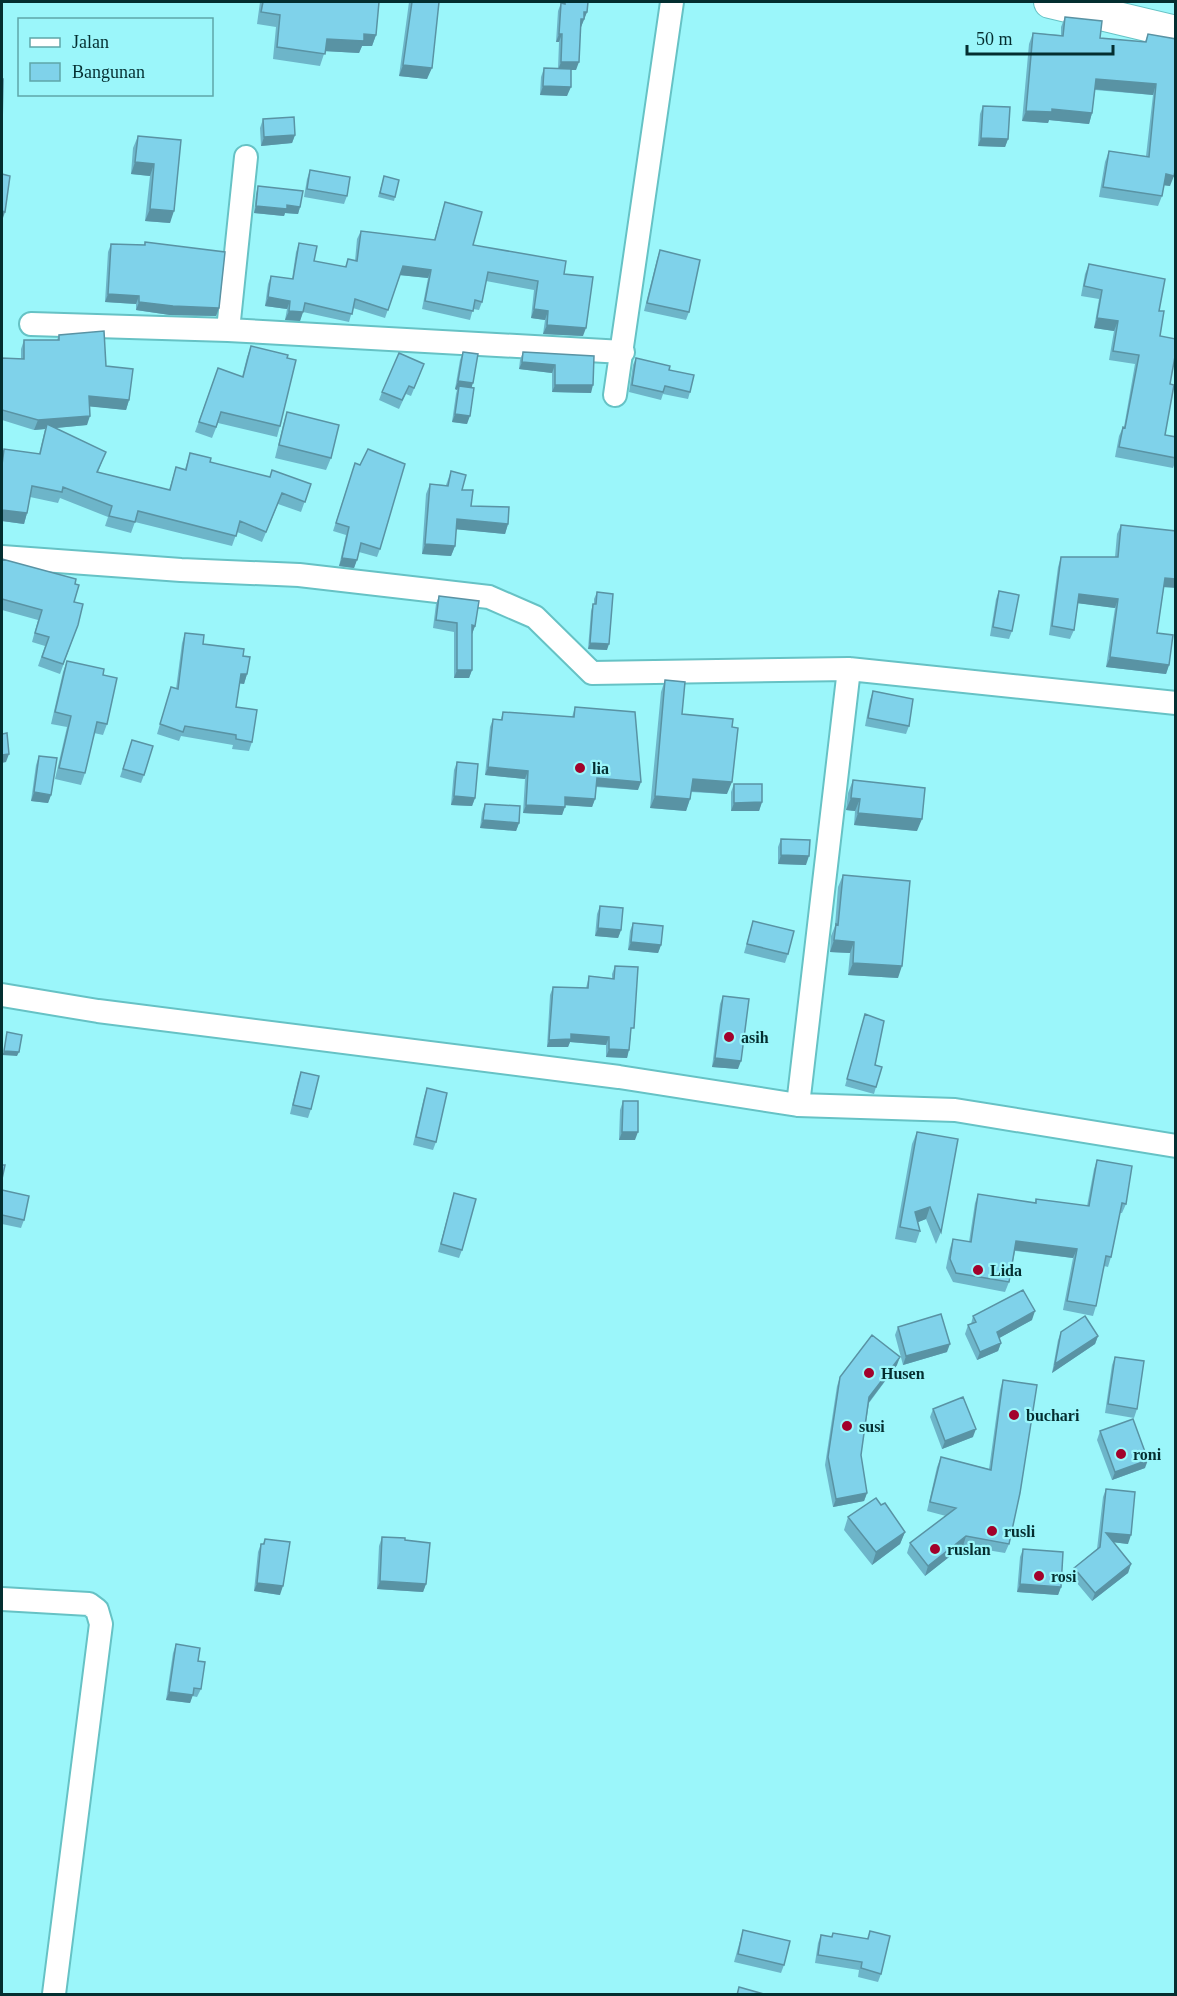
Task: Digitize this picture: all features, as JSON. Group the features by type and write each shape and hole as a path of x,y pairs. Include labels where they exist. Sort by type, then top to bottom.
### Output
{"street":[{"path":"615,395 672,2"},
{"path":"1050,2 1176,32"},
{"path":"228,330 246,157"},
{"path":"31,324 228,330 623,352"},
{"path":"2,556 181,570 299,575 489,597 535,617 592,673 849,669 1176,703"},
{"path":"798,1105 849,669"},
{"path":"2,995 98,1011 619,1077 798,1105 955,1110 1176,1146"},
{"path":"2,1599 89,1604 97,1610 101,1624 54,1995"}],"building":[{"path":"263,2 379,2 376,35 364,34 364,41 327,39 325,54 277,47 280,15 261,12"},
{"path":"412,2 439,2 432,68 403,65"},
{"path":"565,2 588,2 587,12 584,12 584,19 581,19 579,62 561,62 562,34 559,34 561,3 565,4"},
{"path":"1065,17 1102,21 1100,38 1146,42 1148,34 1176,39 1176,167 1174,176 1166,174 1162,196 1103,187 1109,151 1149,157 1156,84 1096,79 1092,113 1052,109 1052,112 1026,111 1033,33 1063,36"},
{"path":"544,68 571,69 571,87 543,86"},
{"path":"2,79 3,79 2,127"},
{"path":"983,106 1010,107 1008,139 981,138"},
{"path":"294,117 295,135 264,137 263,119"},
{"path":"138,136 181,140 174,211 150,209 154,164 135,162"},
{"path":"310,170 350,177 347,196 307,189"},
{"path":"2,174 10,176 5,212 2,211"},
{"path":"384,176 399,180 395,197 380,193"},
{"path":"258,186 303,191 300,207 287,205 287,209 256,206"},
{"path":"445,202 482,212 473,245 566,261 564,274 593,277 586,328 547,325 548,311 534,309 538,281 488,272 482,302 475,300 473,311 425,301 431,270 403,266 388,310 355,299 352,314 305,303 303,312 289,311 290,301 268,297 271,276 293,279 299,243 317,246 314,261 346,267 348,259 357,261 361,231 435,240"},
{"path":"145,242 225,252 219,308 139,302 139,296 108,294 111,244 145,245"},
{"path":"660,250 700,260 689,312 647,303"},
{"path":"1089,264 1165,279 1159,311 1164,311 1160,336 1176,339 1176,351 1170,384 1174,385 1165,435 1176,437 1176,458 1119,447 1123,427 1125,428 1139,355 1113,351 1118,321 1097,318 1102,290 1084,286"},
{"path":"104,331 106,366 133,369 129,400 89,396 90,416 38,420 2,410 2,358 24,359 24,340 59,340 59,335"},
{"path":"251,346 288,355 287,358 296,360 280,426 221,412 216,427 199,422 218,368 243,377"},
{"path":"463,352 478,354 473,383 458,381"},
{"path":"523,352 594,356 593,385 555,385 555,365 522,362"},
{"path":"399,353 424,364 414,388 409,386 402,400 382,392"},
{"path":"636,358 670,366 669,370 694,375 690,392 665,386 663,392 632,385"},
{"path":"459,386 474,388 470,416 455,414"},
{"path":"287,412 339,425 331,458 279,445"},
{"path":"47,424 106,452 97,472 170,490 176,467 186,470 190,453 211,458 210,462 270,477 272,470 311,484 305,502 282,493 266,532 240,521 236,536 138,511 135,522 109,516 112,506 63,487 62,492 32,486 27,513 2,510 4,449 40,454"},
{"path":"368,449 405,464 380,549 361,543 357,560 342,558 349,527 336,523 355,463 360,465"},
{"path":"451,471 466,475 462,490 473,490 471,506 509,507 508,524 457,519 455,546 425,544 430,484 448,486"},
{"path":"1121,525 1176,531 1176,579 1165,578 1157,633 1173,635 1169,665 1110,657 1118,599 1079,594 1074,630 1052,626 1061,557 1118,557"},
{"path":"2,559 76,579 75,584 79,585 74,602 83,604 78,625 63,664 42,657 49,637 35,633 42,610 2,599"},
{"path":"999,591 1019,595 1012,631 993,627"},
{"path":"597,592 613,594 609,644 590,643 593,604 596,604"},
{"path":"439,596 479,601 475,626 472,625 472,670 457,670 457,623 436,620"},
{"path":"185,633 204,635 203,644 244,649 243,656 250,657 247,674 241,674 236,707 257,710 252,742 236,739 236,735 185,726 183,732 160,724 171,687 178,689"},
{"path":"67,661 104,669 103,675 117,678 107,724 97,722 85,773 59,768 71,716 55,712"},
{"path":"665,680 685,682 682,714 733,719 732,727 738,728 732,782 693,779 690,799 655,796"},
{"path":"873,691 913,699 909,726 868,718"},
{"path":"575,707 635,712 641,782 597,778 595,799 565,797 565,807 526,805 528,771 488,767 493,719 502,720 503,712 574,717"},
{"path":"7,733 9,754 2,755 2,734"},
{"path":"132,740 153,746 144,775 123,769"},
{"path":"39,756 57,758 51,795 34,792"},
{"path":"457,762 478,764 475,798 454,796"},
{"path":"853,780 925,788 922,819 858,813 860,799 851,798"},
{"path":"734,784 762,784 762,802 734,803"},
{"path":"485,804 520,806 519,823 483,820"},
{"path":"781,839 810,840 809,856 781,855"},
{"path":"843,875 910,881 902,966 853,963 854,942 834,940 836,924 838,925"},
{"path":"600,906 623,908 621,930 598,928"},
{"path":"753,921 794,931 788,954 747,944"},
{"path":"633,923 663,926 661,945 631,942"},
{"path":"615,966 638,967 634,1028 631,1028 629,1050 609,1049 609,1037 571,1034 571,1039 549,1040 553,987 588,988 589,976 614,979"},
{"name":"asih","path":"723,996 749,999 741,1061 715,1058"},
{"path":"865,1014 884,1021 875,1065 882,1067 876,1087 847,1079"},
{"path":"7,1032 22,1035 19,1052 4,1051"},
{"path":"301,1072 319,1076 311,1109 293,1105"},
{"path":"427,1088 447,1093 436,1142 416,1137"},
{"path":"623,1101 638,1101 638,1132 622,1132"},
{"path":"917,1132 958,1139 941,1232 930,1207 915,1212 920,1231 900,1227"},
{"path":"1097,1160 1132,1166 1126,1204 1122,1203 1111,1257 1106,1256 1096,1306 1067,1301 1077,1249 1016,1241 1009,1282 956,1273 950,1259 953,1239 971,1242 978,1194 1036,1203 1036,1199 1089,1206"},
{"path":"2,1190 29,1196 24,1220 2,1215"},
{"path":"454,1193 476,1199 462,1250 441,1244"},
{"path":"1023,1290 1035,1311 997,1332 1001,1343 980,1352 968,1325 976,1322 973,1316"},
{"path":"941,1314 950,1344 906,1356 898,1327"},
{"path":"1085,1316 1098,1336 1055,1364 1061,1332"},
{"path":"872,1335 900,1357 869,1397 861,1455 867,1493 836,1499 828,1457 840,1377"},
{"path":"1115,1357 1144,1361 1137,1409 1108,1404"},
{"path":"1003,1380 1037,1385 1020,1493 1009,1544 966,1536 928,1566 910,1543 956,1508 930,1502 941,1457 991,1470"},
{"path":"963,1397 976,1429 945,1441 933,1409"},
{"name":"roni","path":"1133,1419 1148,1460 1115,1472 1100,1431"},
{"path":"1106,1489 1135,1492 1131,1535 1106,1533 1131,1564 1095,1593 1074,1568 1100,1547"},
{"path":"876,1498 881,1505 885,1503 905,1532 876,1552 848,1517"},
{"path":"382,1537 405,1538 405,1540 430,1543 426,1584 380,1581"},
{"path":"265,1539 290,1542 283,1586 257,1583 261,1544 264,1544"},
{"name":"rosi","path":"1023,1549 1063,1552 1061,1587 1020,1584"},
{"path":"176,1644 200,1648 198,1661 205,1662 201,1689 194,1688 193,1695 169,1692"},
{"path":"743,1930 790,1941 784,1965 738,1954"},
{"path":"870,1931 890,1936 881,1974 861,1968 862,1962 818,1955 821,1935 832,1937 833,1933 868,1939"},
{"path":"739,1987 767,1995 737,1995"}],"place":[{"name":"lia","path":"580,768"},
{"name":"asih","path":"729,1037"},
{"name":"Lida","path":"978,1270"},
{"name":"Husen","path":"869,1373"},
{"name":"buchari","path":"1014,1415"},
{"name":"susi","path":"847,1426"},
{"name":"roni","path":"1121,1454"},
{"name":"rusli","path":"992,1531"},
{"name":"ruslan","path":"935,1549"},
{"name":"rosi","path":"1039,1576"}]}
